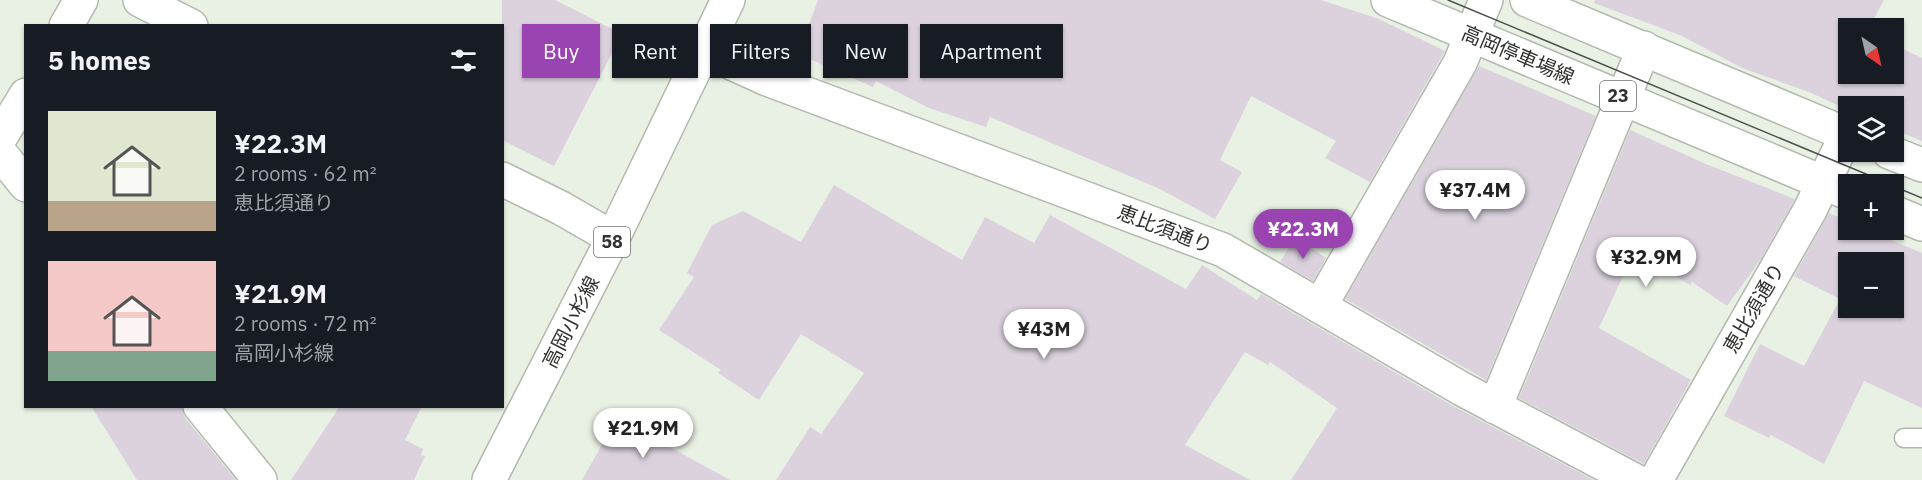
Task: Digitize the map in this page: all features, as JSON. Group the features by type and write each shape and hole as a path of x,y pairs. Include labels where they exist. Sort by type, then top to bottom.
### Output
{"street":[{"path":"67,24 81,0"},
{"path":"140,0 186,24"},
{"name":"高岡小杉線","path":"489,480 613,238 728,0"},
{"name":"高岡停車場線","path":"1388,0 1836,188"},
{"path":"1320,306 1454,73 1486,0"},
{"path":"1527,0 1563,7 1644,48 1838,131"},
{"path":"1495,407 1621,98 1644,48"},
{"name":"恵比須通り","path":"703,50 767,79 1223,250 1495,407 1634,480"},
{"path":"0,138 24,98"},
{"path":"0,153 24,183"},
{"path":"1904,158 1922,165"},
{"name":"恵比須通り","path":"1656,480 1836,188 1841,162"},
{"path":"504,180 561,208 613,238"},
{"path":"1904,217 1922,224"},
{"path":"202,408 260,480"}],"building":[{"path":"502,0 555,0 612,29 612,53 600,77 600,24 522,24 522,78 599,78 554,166 504,141 504,24 502,24"},
{"path":"818,0 1321,0 1379,19 1445,51 1370,182 1325,158 1336,141 1251,96 1220,160 1242,172 1215,219 1160,189 990,117 986,127 929,108 876,81 873,87 853,78 908,78 908,24 823,24 823,65 811,60 811,24 809,24"},
{"path":"1595,0 1884,0 1874,18 1838,18 1838,84 1904,84 1904,49 1922,58 1922,141 1904,134 1904,96 1838,96 1838,105 1809,92 1742,68 1682,36 1594,3"},
{"path":"1479,66 1596,116 1486,380 1345,299"},
{"path":"1630,130 1706,164 1795,199 1761,259 1727,306 1692,282 1690,285 1634,252 1599,328 1691,380 1644,464 1519,398"},
{"path":"834,185 962,260 985,217 1034,243 1050,215 1186,289 1202,265 1257,300 1261,294 1453,406 1594,480 1291,480 1337,408 1270,362 1268,365 1245,352 1185,445 1250,480 776,480 810,427 821,434 864,373 801,334 759,400 718,373 721,370 659,330 694,277 687,273 712,225 743,211 801,242"},
{"path":"1829,213 1838,217 1838,240 1891,240 1922,253 1922,408 1864,381 1824,464 1771,435 1769,438 1724,416 1760,344 1804,366 1838,303 1838,318 1904,318 1904,252 1838,252 1838,298 1794,276"},
{"path":"1295,238 1326,258 1313,281 1280,262"},
{"path":"92,408 182,408 185,418 236,480 137,480"},
{"path":"339,408 421,408 405,440 423,449 421,455 425,456 414,480 291,480"},
{"path":"617,418 730,480 582,480"}],"tram line":[{"path":"1448,0 1866,174"},
{"path":"1904,191 1922,198"}]}
